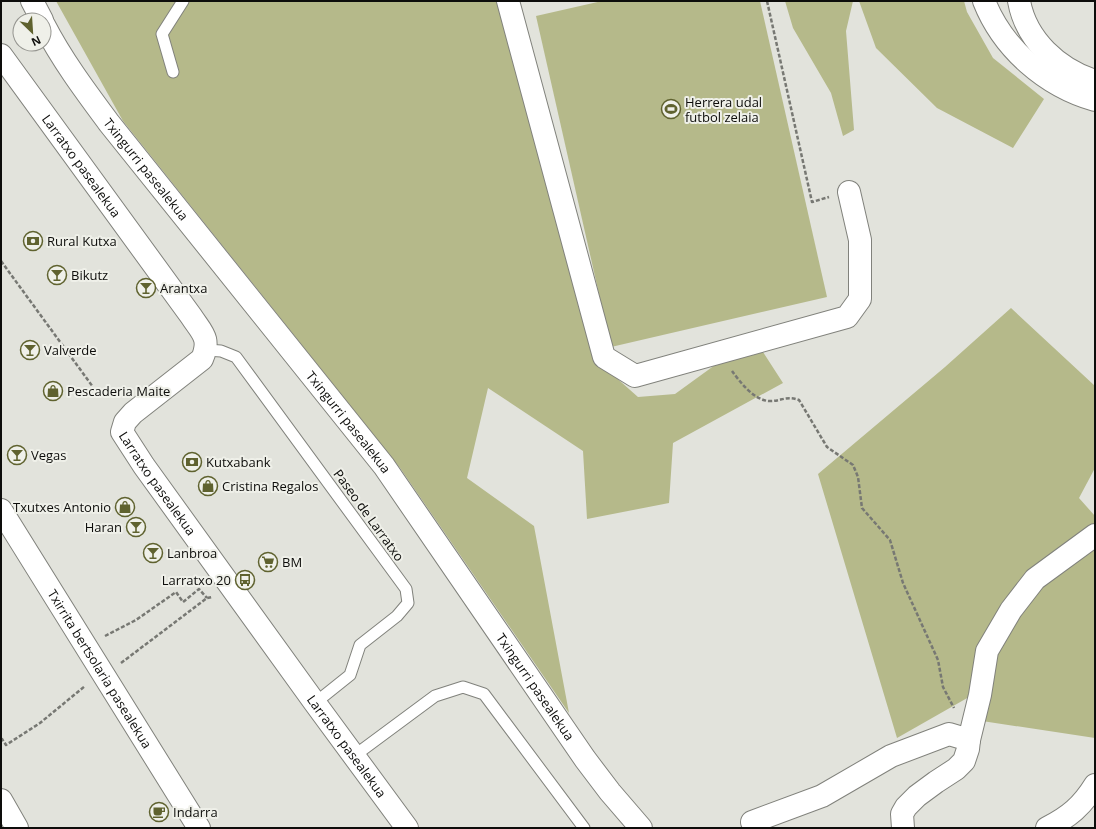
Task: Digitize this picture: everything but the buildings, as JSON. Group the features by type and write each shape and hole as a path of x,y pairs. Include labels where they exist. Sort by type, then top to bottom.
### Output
{"main road":[{"path":"32,1 38,12"},
{"path":"508,1 604,357 635,376 847,317 860,299 860,240 849,192"},
{"path":"984,1 1007,40 1037,71 1074,92 1095,100"},
{"path":"1019,1 1027,26 1036,41 1064,67 1095,81"},
{"name":"Txingurri pasealekua","path":"52,41 109,124 384,466 585,759 610,792 641,828"},
{"name":"Larratxo pasealekua","path":"1,54 191,316 206,339 206,350 202,359 133,413 125,422 122,432 144,466 314,703 407,828"},
{"name":"Txirrita bertsolaria pasealekua","path":"1,510 199,828"},
{"path":"752,822 822,796 891,756 959,737 980,696 987,651 1011,610 1035,578 1095,535"},
{"path":"903,828 902,814 906,807 917,796 956,769 964,761 968,749 959,737"},
{"path":"1047,828 1076,810 1095,786"},
{"path":"1,800 17,828"}],"lane":[{"path":"173,72 162,34 184,1"},
{"name":"Paseo de Larratxo","path":"206,350 221,351 236,357 406,589 408,603 405,607 397,616 360,644 350,675 314,703"},
{"path":"354,756 434,696 463,687 484,694 584,828"}],"path":[{"path":"767,1 812,202 849,192"},
{"path":"1,262 92,387"},
{"path":"708,356 729,366 746,388 758,397 768,401 792,397 799,400 827,447 853,465 858,477 862,508 890,540 903,583 938,660 943,687 957,714 955,723 959,737"},
{"path":"104,637 136,620 176,592 183,602 199,589 207,598"},
{"path":"1,740 2,739 6,745 40,723 84,687 142,648 207,598 235,591"}],"green space":[{"path":"56,1 502,1 595,359 638,397 675,394 715,365 763,352 783,383 673,443 669,503 587,519 583,451 488,388 467,478 534,526 569,713 400,468 123,121"},
{"name":"Herrera udal futbol zelaia","path":"602,1 760,1 827,297 611,347 536,16"},
{"path":"785,1 853,1 846,31 854,130 843,136 831,93 793,28"},
{"path":"859,1 964,1 967,12 993,58 1044,99 1013,148 937,108 876,48"},
{"path":"1011,308 1095,386 1095,468 1079,498 1095,516 1095,738 982,721 969,697 897,738 818,474 945,367"}],"place":[{"name":"Herrera udal futbol zelaia","path":"671,109"},
{"name":"Rural Kutxa","path":"33,241"},
{"name":"Bikutz","path":"57,275"},
{"name":"Arantxa","path":"146,288"},
{"name":"Valverde","path":"30,350"},
{"name":"Pescaderia Maite","path":"53,391"},
{"name":"Vegas","path":"17,455"},
{"name":"Kutxabank","path":"192,462"},
{"name":"Cristina Regalos","path":"208,486"},
{"name":"Txutxes Antonio","path":"125,507"},
{"name":"Haran","path":"136,527"},
{"name":"Lanbroa","path":"153,553"},
{"name":"BM","path":"268,562"},
{"name":"Larratxo 20","path":"245,580"},
{"name":"Indarra","path":"159,812"}]}
